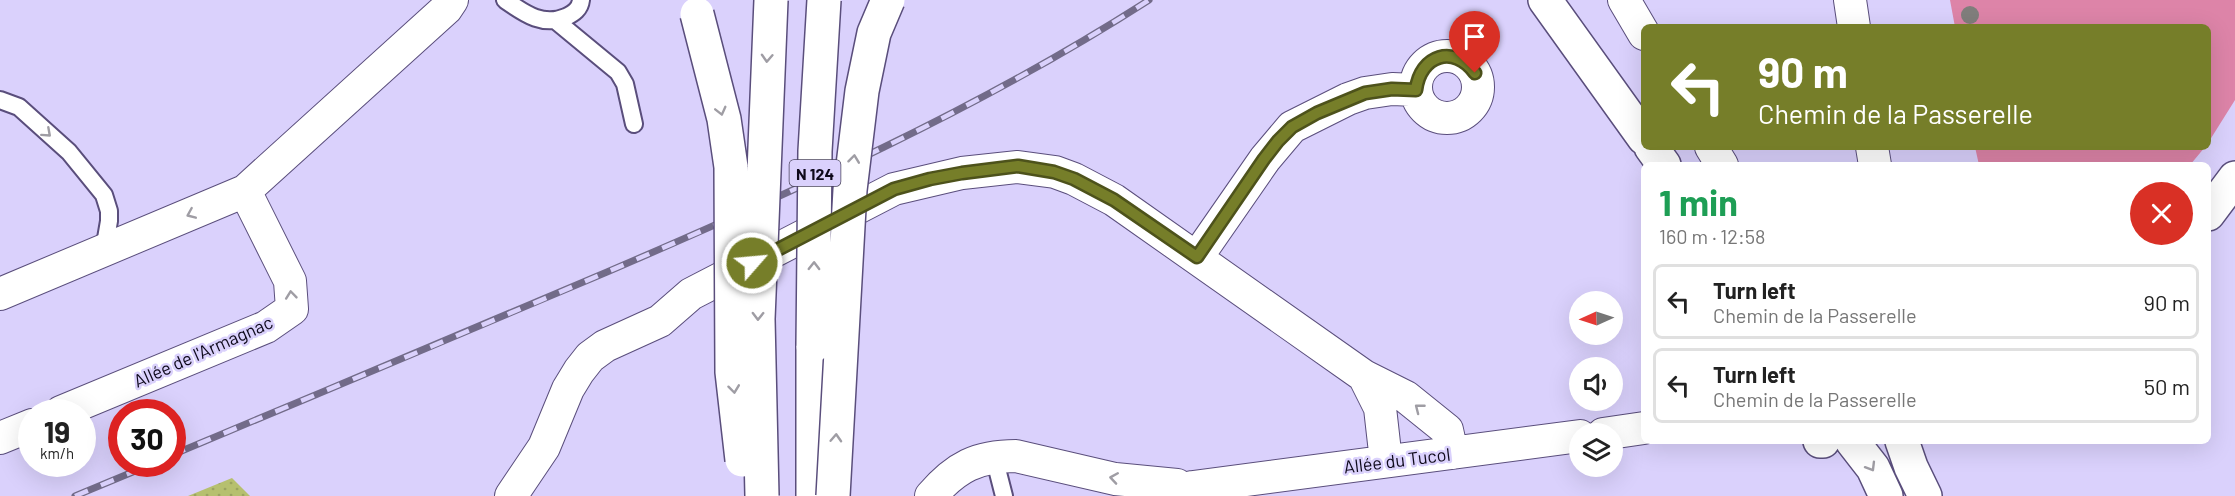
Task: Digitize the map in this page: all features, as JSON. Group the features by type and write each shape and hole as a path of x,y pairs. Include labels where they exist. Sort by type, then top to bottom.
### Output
{"main road":[{"path":"694,0 724,119 731,167 732,372 746,496"},
{"name":"N 124","path":"762,496 758,319 771,0"},
{"name":"N 124","path":"813,496 815,151 824,0"},
{"path":"832,496 852,179 862,91 874,33 888,0"},
{"path":"1545,0 1641,134"},
{"path":"2211,210 2235,178"},
{"path":"1854,444 1873,468 1886,496"},
{"path":"1903,444 1925,496"}],"street":[{"path":"0,294 245,191 446,9 452,0"},
{"path":"1624,0 1641,29"},
{"path":"1850,0 1854,24"},
{"path":"1197,257 1264,159 1292,127 1317,113 1365,93 1392,89 1416,90"},
{"path":"512,496 544,447 568,389 579,370 590,357 605,346 660,321 692,294 894,189 930,179 1018,166 1054,172 1074,179 1114,200 1364,376 1406,398 1447,430 1452,453"},
{"name":"Allée de l'Armagnac","path":"92,399 266,327 292,309 290,281 245,191"},
{"path":"1364,376 1380,408 1386,461"},
{"path":"1623,431 1641,428"},
{"path":"0,438 18,431"},
{"name":"Allée du Tucol","path":"1193,487 1230,489 1386,461 1569,437"},
{"path":"931,496 949,476 959,470 984,459 1016,456 1115,479 1193,487"},
{"path":"1150,496 1193,487"}],"lane":[{"path":"505,0 534,18 555,20 575,12 581,0"},
{"path":"555,20 618,72 625,84 634,124"},
{"path":"0,100 19,106 69,152 104,195 109,211 104,250"},
{"path":"994,457 1004,496"}],"green space":[{"path":"232,478 250,496 188,496"}],"shaded area":[{"path":"1950,0 2235,0 2235,100 2211,138 2211,24 1954,24"},
{"path":"1976,150 2202,150 2192,162 1978,162"}],"railway":[{"path":"186,449 607,272 815,180 1018,78 1149,0"},
{"path":"75,496 121,477"}],"route":[{"path":"752,263 894,189 962,173 1018,166 1054,172 1074,179 1114,200 1197,257 1264,159 1292,127 1317,113 1365,93 1392,89 1416,90 1417,78 1433,59 1445,56 1456,57 1468,63 1475,73"}]}
